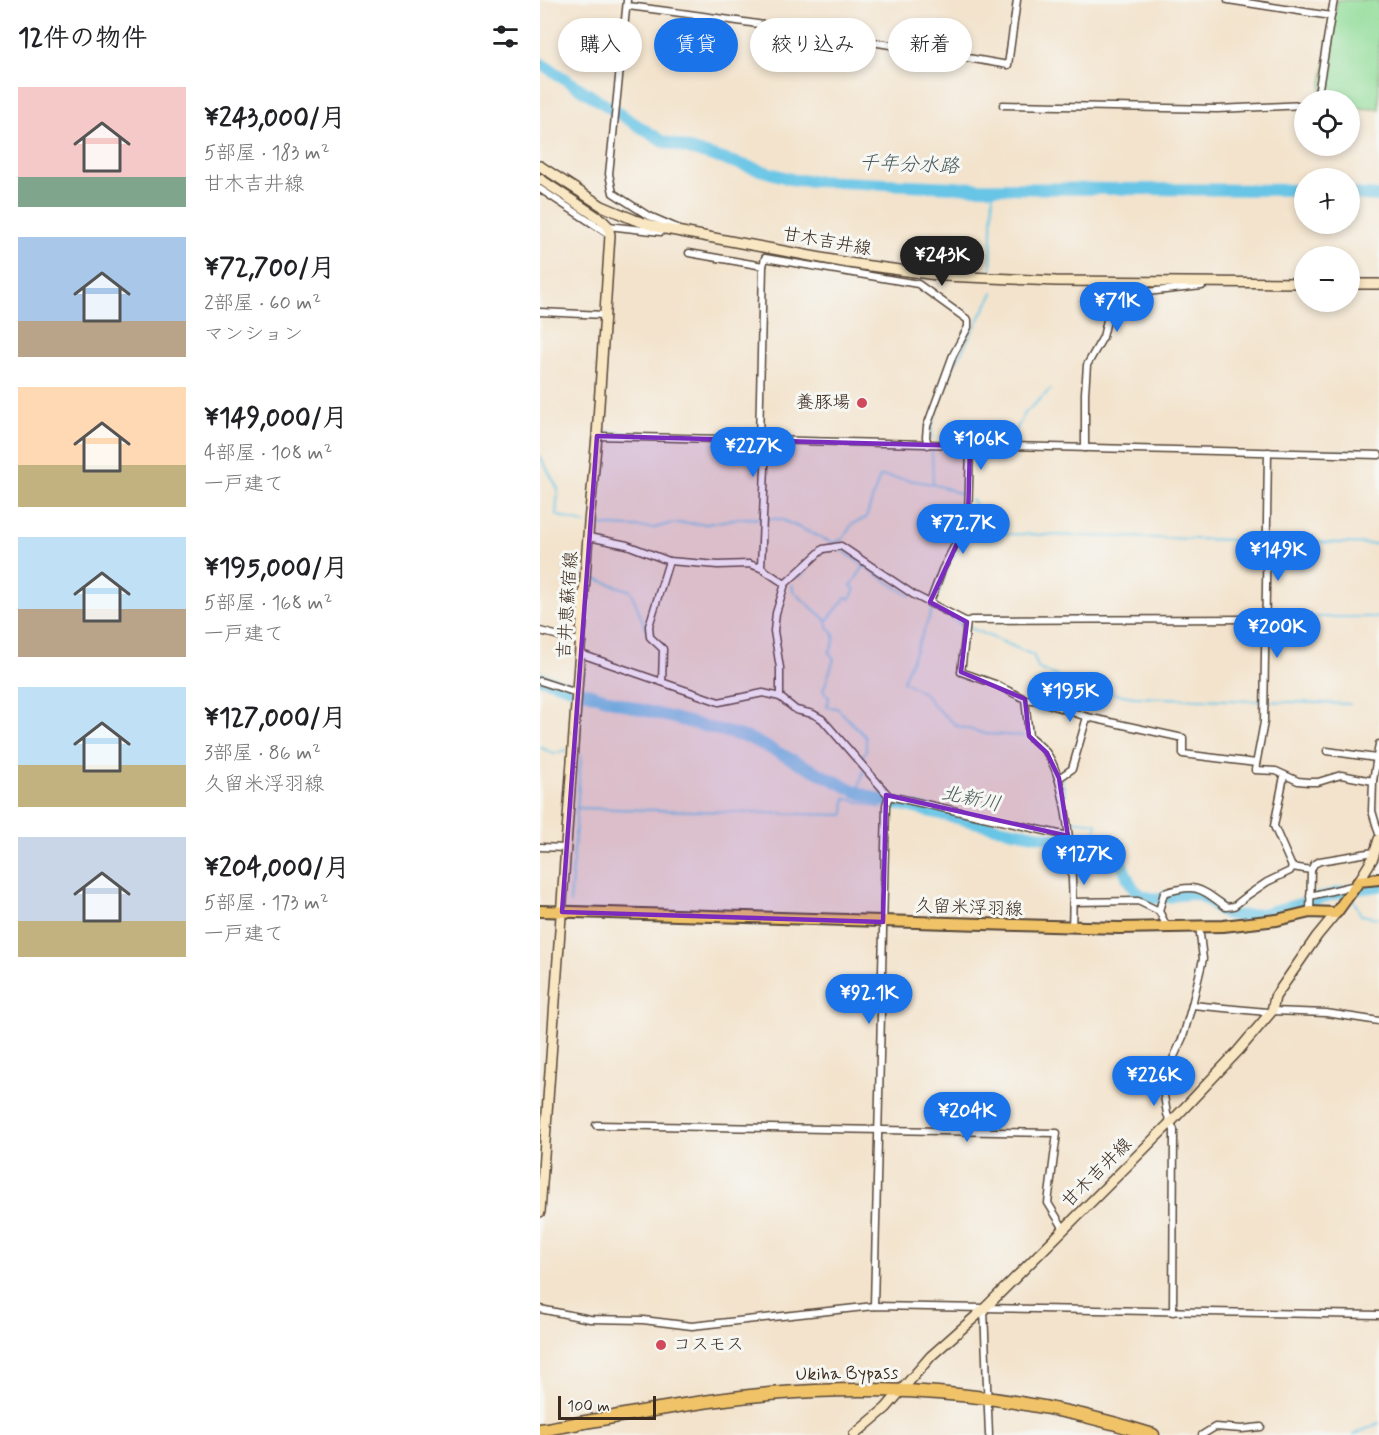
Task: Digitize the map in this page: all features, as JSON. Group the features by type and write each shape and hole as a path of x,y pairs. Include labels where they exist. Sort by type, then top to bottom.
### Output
{"highway":[{"name":"Ukiha Bypass","path":"540,1430 768,1394 859,1390 987,1398 1047,1408 1153,1435"}],"main road":[{"name":"甘木吉井線","path":"540,166 602,206 643,223 692,235 868,266 944,276 1056,281 1294,283"},
{"path":"540,179 602,220 609,230"},
{"name":"吉井恵蘇宿線","path":"540,1212 597,436 609,230"},
{"path":"1360,284 1379,284"},
{"path":"1336,913 1373,858 1379,839"},
{"path":"1353,889 1379,879"},
{"name":"久留米浮羽線","path":"540,911 1072,927 1167,927 1256,923 1310,909 1336,913"},
{"name":"甘木吉井線","path":"854,1435 886,1408 931,1356 984,1309 1171,1122 1238,1051 1272,1011 1275,997 1317,936 1336,913"}],"street":[{"path":"692,235 647,215 613,193 609,174 627,3 1008,65 1017,0"},
{"path":"1228,0 1332,16"},
{"path":"1319,90 1335,0"},
{"path":"1003,105 1218,109 1294,106"},
{"path":"540,189 609,230 692,235"},
{"path":"689,253 763,266"},
{"path":"759,441 765,258 918,284 968,320 968,327 953,355 927,426 928,445"},
{"path":"1085,448 1087,365 1103,337 1112,299 1119,295 1202,286 1205,283"},
{"path":"540,312 604,315"},
{"path":"597,436 1379,455"},
{"path":"761,568 766,441"},
{"path":"933,604 942,570 968,520 970,446"},
{"path":"1268,452 1264,722 1256,770 1276,771 1284,776 1308,782 1318,782 1341,775 1373,781"},
{"path":"589,529 669,561 718,565 749,564 761,568 786,584"},
{"path":"780,698 780,668 774,631 776,613 786,584 824,549 841,546 914,595 967,625"},
{"path":"662,682 663,649 650,636 649,627 669,561"},
{"path":"1256,763 1183,754 1183,738 1087,717 1039,701 1025,699 995,684 961,672 967,625 971,620 1266,619"},
{"path":"540,632 582,642"},
{"path":"581,654 719,702 762,693 780,698 796,710 822,719 887,800 1068,840"},
{"path":"540,681 578,690"},
{"path":"1025,699 1029,736 1047,753 1061,777 1073,902 1072,927"},
{"path":"1061,777 1072,769 1087,717"},
{"path":"1379,744 1373,781 1372,811 1379,834"},
{"path":"1327,751 1376,758"},
{"path":"1284,776 1274,826 1293,867"},
{"path":"874,1306 887,800"},
{"path":"540,848 566,848"},
{"path":"1310,909 1311,870 1314,864 1374,852"},
{"path":"1293,867 1311,870"},
{"path":"1167,927 1159,911 1164,893 1181,887 1202,889 1226,907 1234,906 1267,882 1290,871 1293,867"},
{"path":"1310,896 1353,889"},
{"path":"1073,902 1138,901 1159,911"},
{"path":"1173,1312 1174,1130 1167,1114 1162,1083 1183,1037 1203,959 1199,926"},
{"path":"1192,1005 1267,1012 1326,1013 1379,1021"},
{"path":"596,1125 1057,1133 1048,1203 1064,1229"},
{"path":"540,1309 590,1319 643,1320 692,1326 874,1306 1379,1315"},
{"path":"984,1309 989,1435"},
{"path":"1202,1435 1215,1427 1242,1429 1261,1427"}],"highlighted area":[{"path":"597,436 970,446 968,520 930,602 967,622 961,672 1025,699 1029,736 1047,753 1059,778 1068,836 886,795 883,922 562,912"}],"green space":[{"path":"1337,0 1379,0 1379,109 1360,108 1360,90 1321,90"}],"waterway":[{"name":"千年分水路","path":"540,63 662,141 794,180 976,188 1294,190"},
{"path":"991,274 993,188"},
{"name":"千年分水路","path":"1360,195 1379,196"},
{"path":"932,440 932,426 951,371 993,293"},
{"path":"1009,443 1025,413 1051,389"},
{"path":"603,432 648,434"},
{"path":"975,442 1002,443"},
{"path":"932,449 933,483"},
{"path":"1310,450 1379,452"},
{"path":"540,456 558,489 556,515 586,524"},
{"path":"833,543 843,539 852,524 866,518 880,476 935,485 966,497"},
{"path":"971,500 975,502 974,518 950,561 903,681 925,694 933,705 957,726 986,734 1024,736"},
{"path":"591,525 654,528 673,523 707,524 739,518 780,519 833,543 910,596"},
{"path":"969,531 971,533 1379,544"},
{"path":"861,759 866,750 866,737 837,708 827,707 829,697 823,691 834,659 829,652 833,645 834,635 827,626 827,621 846,597 850,599 855,589 851,586 864,566"},
{"path":"563,568 582,575"},
{"path":"799,577 806,570"},
{"path":"590,577 631,591 648,635"},
{"path":"792,584 793,591 827,621"},
{"path":"947,615 959,623 1033,655 1039,669 1096,691 1135,697 1350,704"},
{"path":"1270,617 1379,617"},
{"name":"北新川","path":"540,678 635,708 749,738 857,792 877,799 1003,829 1115,850 1132,887 1143,896 1151,898 1183,894 1199,895 1225,913 1236,916 1266,913 1330,895 1379,886"},
{"path":"540,747 554,754 566,750"},
{"path":"570,903 581,755"},
{"path":"857,792 864,770"},
{"path":"1062,779 1065,795"},
{"path":"577,808 844,815 845,798 882,808"},
{"path":"1069,819 1097,823 1095,834 1107,836 1105,849"},
{"path":"1352,897 1361,915 1379,918"},
{"path":"1353,1435 1379,1423"}],"place":[{"name":"養豚場","path":"862,403"},
{"name":"コスモス","path":"661,1345"}]}
